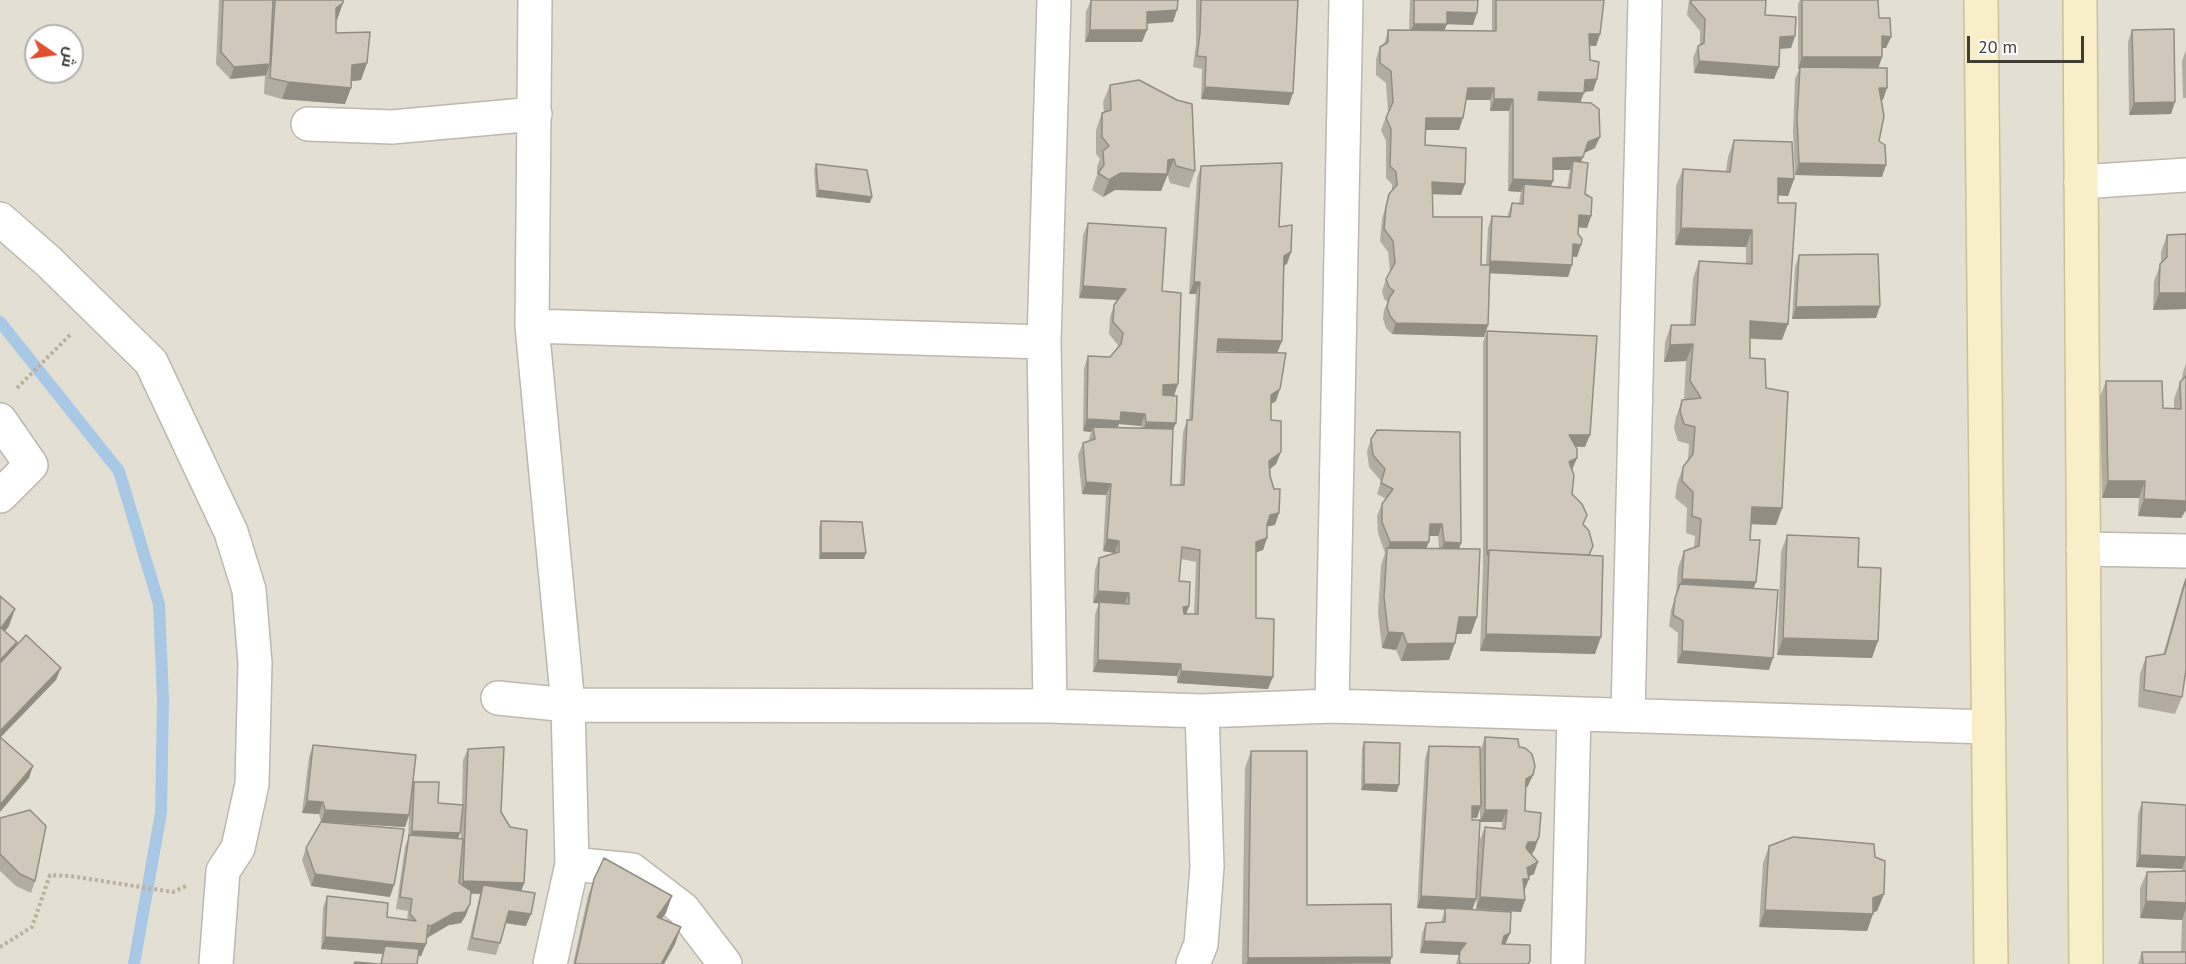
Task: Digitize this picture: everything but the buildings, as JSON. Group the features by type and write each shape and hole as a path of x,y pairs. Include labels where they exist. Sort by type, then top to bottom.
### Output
{"main road":[{"path":"1981,0 1990,964"},
{"path":"2080,0 2086,964"}],"street":[{"path":"535,0 532,326 568,705 572,864 550,964"},
{"path":"1050,706 1044,342 1054,0"},
{"path":"1332,706 1346,0"},
{"path":"1628,714 1645,0"},
{"path":"308,124 392,127 535,114"},
{"path":"2081,182 2186,175"},
{"path":"0,219 48,261 151,362 231,532 249,590 255,663 252,784 238,848 223,871 216,964"},
{"path":"532,326 1044,342"},
{"path":"0,496 31,465 5,408"},
{"path":"2083,549 2186,551"},
{"path":"498,698 568,705 1050,706 1202,711 1332,706 1988,727"},
{"path":"1193,964 1201,944 1207,867 1202,711"},
{"path":"1568,964 1574,714"},
{"path":"572,864 632,870 683,909 725,964"}],"path":[{"path":"5,408 58,346"},
{"path":"0,947 32,927 50,875 173,892"}],"shaded area":[{"path":"0,0 2186,0 2186,964 0,964"}],"waterway":[{"path":"0,322 119,471 159,604 163,699 161,813 134,964"}]}
